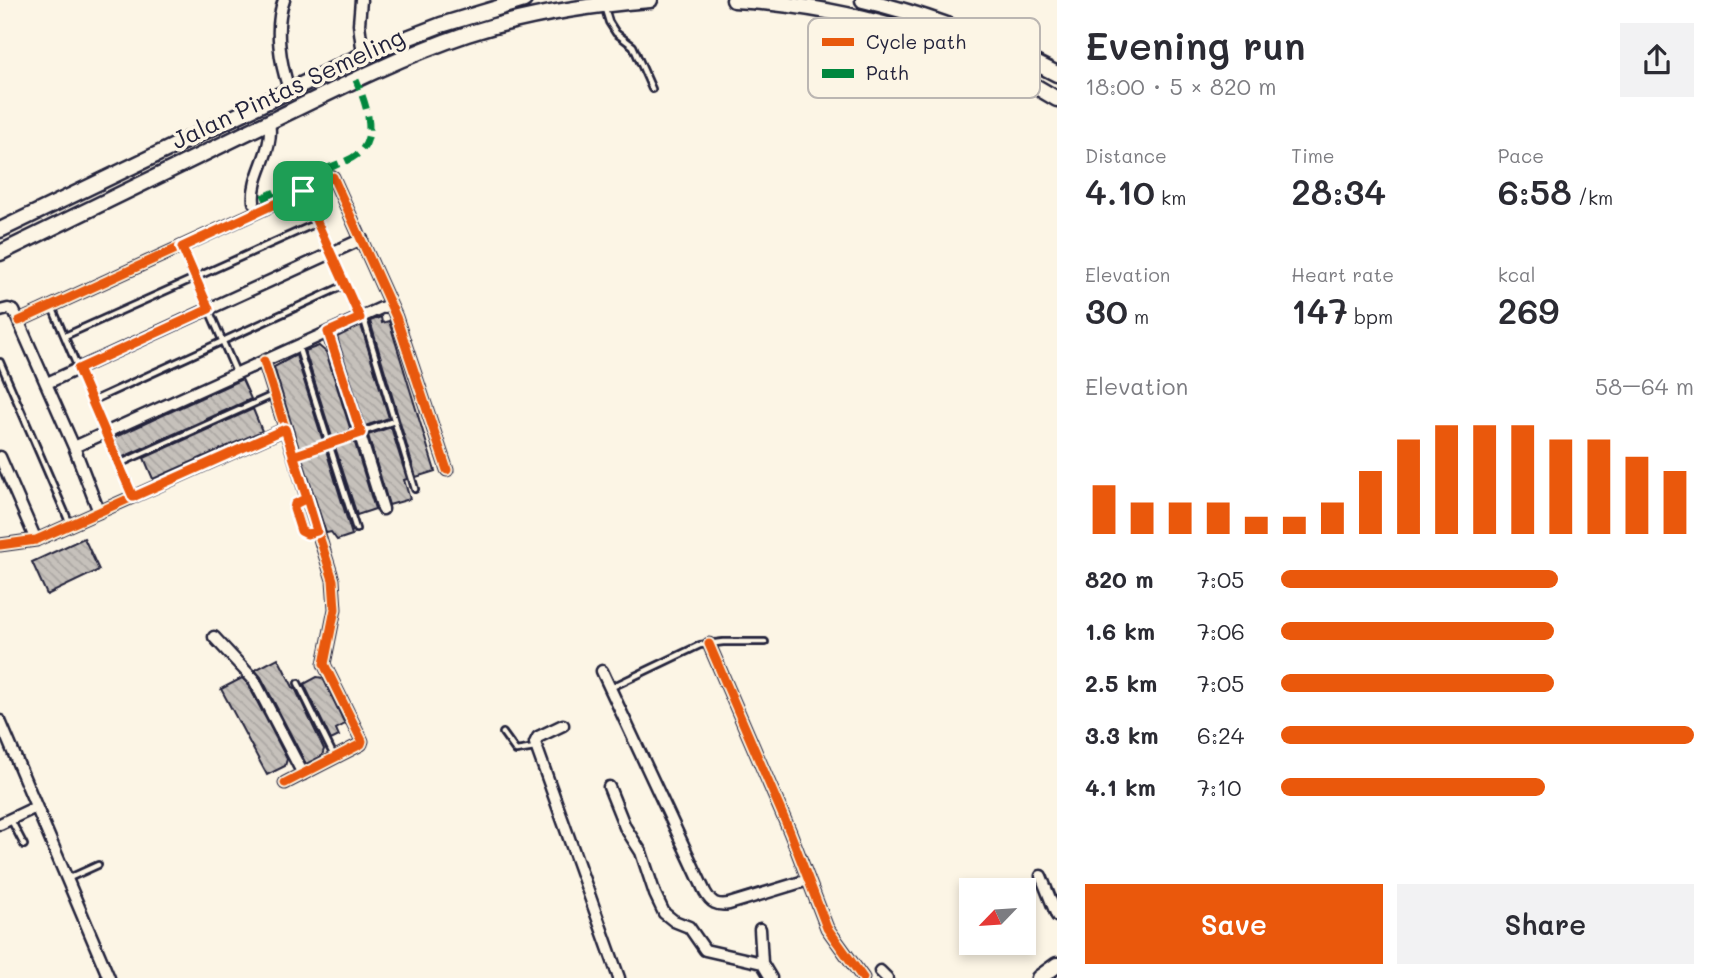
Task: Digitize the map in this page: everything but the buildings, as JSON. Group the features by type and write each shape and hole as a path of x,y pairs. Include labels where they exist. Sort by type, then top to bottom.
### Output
{"main road":[{"name":"Jalan Pintas Semeling","path":"0,230 363,55 474,13 524,0"},
{"name":"Jalan Pintas Semeling","path":"0,253 369,74 450,40 510,22 604,5 650,0"},
{"path":"734,0 810,8 852,18"},
{"path":"863,0 930,18"},
{"path":"1040,66 1057,74"},
{"path":"1040,90 1057,99"},
{"path":"1039,978 1057,965"}],"street":[{"path":"284,0 280,51 289,89"},
{"path":"363,1 359,24 363,55"},
{"path":"254,202 254,189 268,152 269,122"},
{"path":"19,321 333,177 408,348 447,470"},
{"path":"47,383 362,239"},
{"path":"74,447 390,304"},
{"path":"0,311 12,310 19,321 99,512"},
{"path":"328,332 383,509"},
{"path":"264,361 332,580 335,599 324,664 362,741 361,744 285,783"},
{"path":"0,545 36,540 285,429"},
{"path":"0,457 36,540"},
{"path":"214,637 254,680 303,774"},
{"path":"709,644 785,820 829,933 863,978"},
{"path":"602,671 705,892 713,903 729,904 808,880"},
{"path":"0,721 108,978"},
{"path":"563,725 538,737 536,748 619,978"},
{"path":"609,787 625,827 641,852 664,913 689,927 705,950 762,963"},
{"path":"0,824 36,807"},
{"path":"1041,876 1057,916"},
{"path":"760,929 762,963 771,978"}],"lane":[{"path":"604,5 609,22 616,33 633,46 652,89"},
{"path":"303,191 361,317 415,489"},
{"path":"65,336 317,223"},
{"path":"182,247 236,374"},
{"path":"92,401 345,285"},
{"path":"51,306 133,497"},
{"path":"298,346 355,529"},
{"path":"0,362 70,525"},
{"path":"119,464 274,394"},
{"path":"293,456 394,421"},
{"path":"307,498 295,504 298,522 301,531 307,534 317,531"},
{"path":"610,688 700,645 765,642"},
{"path":"298,683 335,758"},
{"path":"503,733 516,751 536,748"},
{"path":"11,819 24,845"},
{"path":"66,880 98,865"}],"marked path":[{"path":"326,169 354,157 366,144 369,135 368,116 356,80"},
{"path":"262,198 322,170 329,171 333,177"}],"cycle path":[{"path":"19,321 333,177 396,317 447,470"},
{"path":"264,361 333,580 335,609 324,664 362,741 361,744 285,783"},
{"path":"0,545 36,540 285,429"},
{"path":"709,644 790,832 827,928 863,978"}],"route":[{"path":"303,191 182,247 209,309 78,369 133,497 285,429 293,456 307,498 317,531 307,534 301,531 298,522 295,504 307,498 293,456 361,433 328,332 360,318 303,191"}]}
